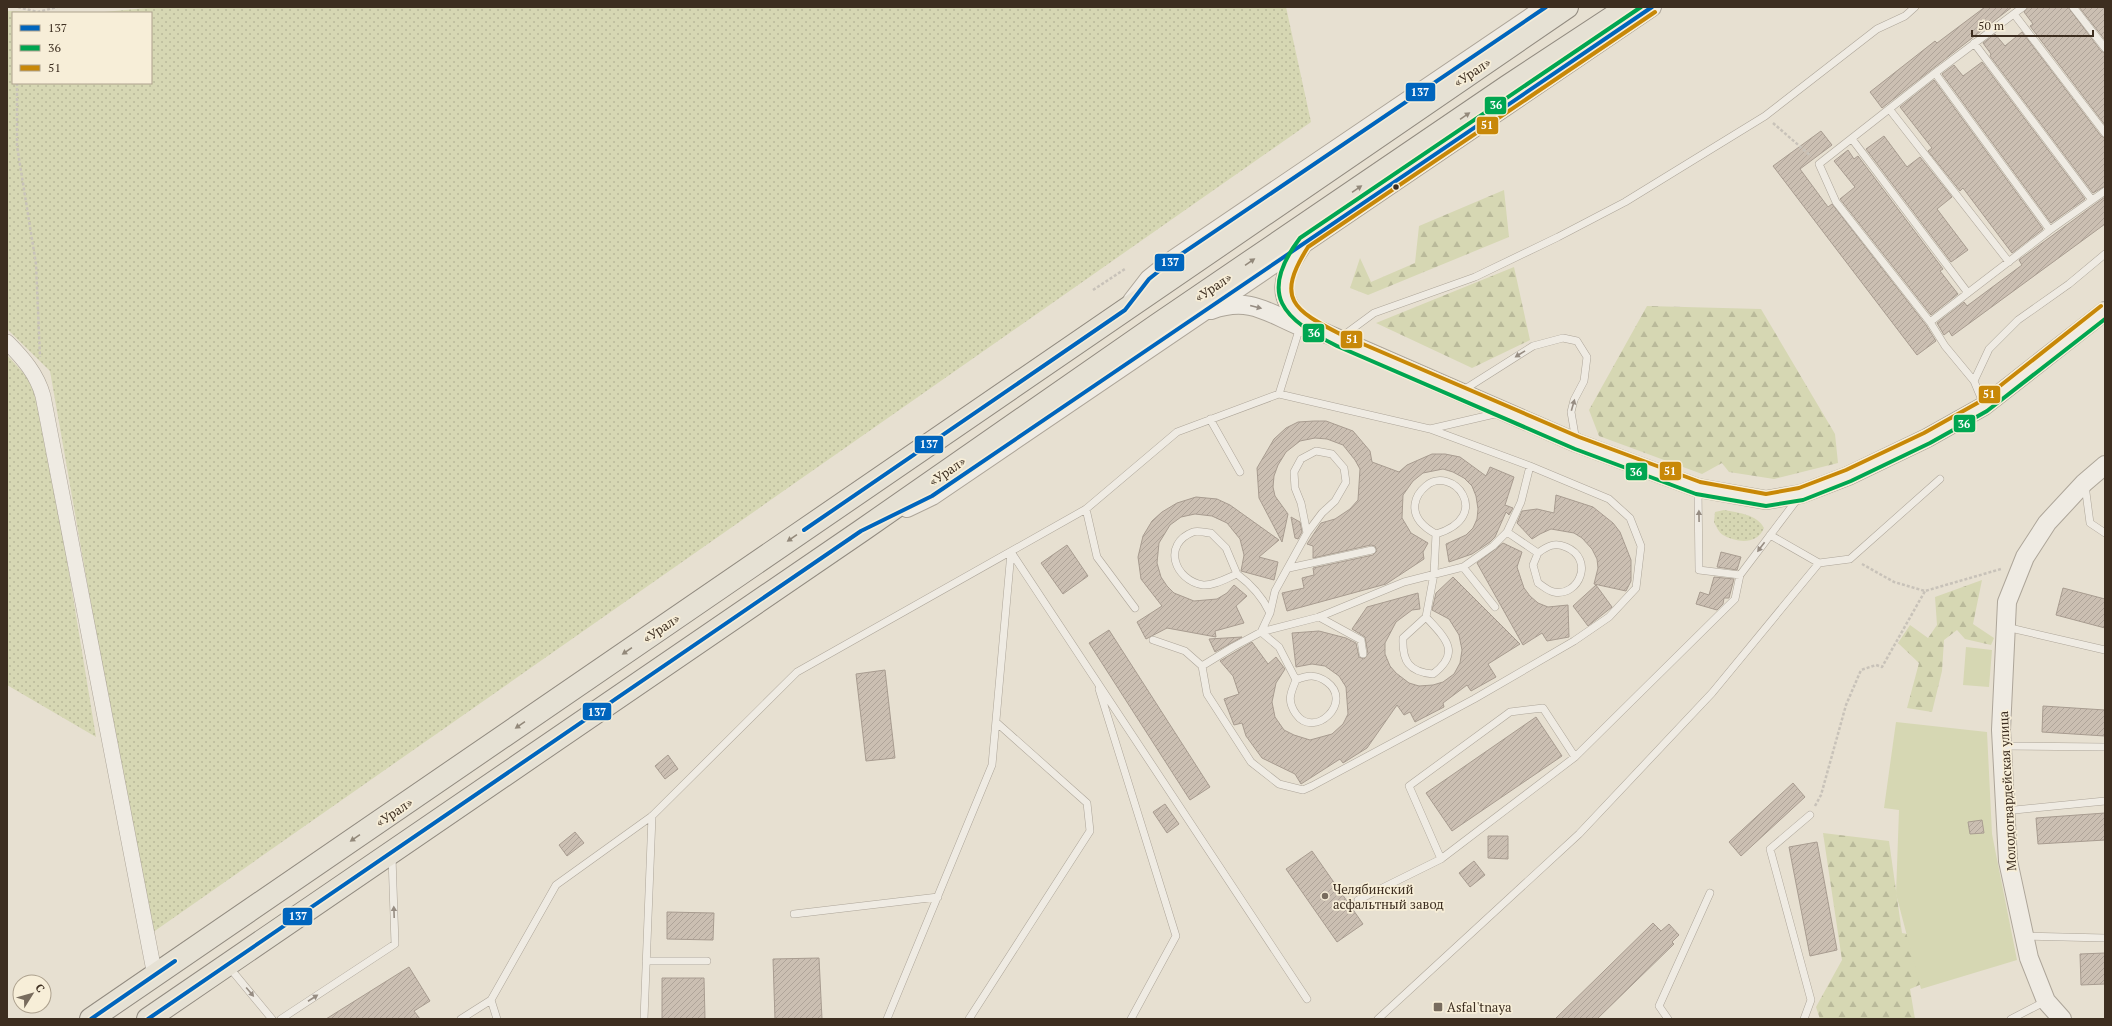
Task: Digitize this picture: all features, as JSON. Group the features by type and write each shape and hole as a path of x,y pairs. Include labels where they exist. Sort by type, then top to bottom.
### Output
{"main road":[{"name":"«Урал»","path":"91,1019 1567,7"},
{"name":"«Урал»","path":"148,1019 861,531 1157,325 1628,7"}],"street":[{"path":"1125,310 1149,279 1174,259 1546,7"},
{"path":"861,531 932,496 1652,7"},
{"path":"1304,243 1287,270 1284,284 1286,298 1291,310 1298,318 1309,326 1459,393 1577,443 1698,488 1766,500 1801,494 1848,476 1927,438 1984,406 2105,311"},
{"path":"1181,326 1212,310 1228,304 1244,304 1266,310 1300,326 1339,340"},
{"path":"7,342 25,361 39,384 81,591 155,976"},
{"name":"Молодогвардейская улица","path":"2062,1019 2046,1001 2029,958 2008,861 2002,746 2005,627 2007,602 2025,557 2047,523 2084,483 2105,465"}],"lane":[{"path":"1339,340 1374,313 1475,276 1624,202 1765,116 1877,29 1905,16 1915,7"},
{"path":"1984,406 1974,381 1945,346 1930,322 1836,202 1820,164 1890,110 1934,73 2023,7"},
{"path":"2073,7 2105,48"},
{"path":"2014,14 2105,133"},
{"path":"1974,43 2092,200"},
{"path":"1934,73 2050,230"},
{"path":"1890,110 2009,262"},
{"path":"1852,139 1968,293"},
{"path":"1930,322 2050,230 2105,191"},
{"path":"1974,381 1989,349 2018,320 2069,284 2105,254"},
{"path":"1279,394 1300,326"},
{"path":"1459,393 1533,346 1563,338 1577,341 1587,358 1584,381 1574,400 1571,412 1577,443"},
{"path":"461,1019 491,1000 556,885 652,816 797,672 1011,552 1058,522 1086,509 1178,432 1210,419 1279,394 1430,429 1530,466 1608,499 1630,518 1641,546 1636,588 1609,617 1574,641 1474,699 1303,790 1279,784 1251,762 1207,694 1202,666 1185,651 1153,640"},
{"path":"1430,429 1503,412"},
{"path":"1210,419 1240,472"},
{"path":"1261,632 1270,613 1275,591 1307,533 1322,512 1335,501 1346,482 1344,468 1332,454 1316,451 1301,459 1294,472 1295,488 1301,503 1307,533"},
{"path":"1202,666 1261,632 1319,617 1404,582 1463,567 1493,546 1507,532 1521,502 1530,466"},
{"path":"1770,536 1819,563 1850,559 1940,479"},
{"path":"1445,481 1458,487 1464,498 1466,511 1460,522 1450,530 1436,534 1425,528 1416,516 1415,504 1419,492 1430,482 1445,481"},
{"path":"2084,483 2090,523 2105,533"},
{"path":"1698,488 1699,570 1740,575"},
{"path":"1358,900 1441,859 1574,757 1735,599 1740,575 1801,494"},
{"path":"1086,509 1098,557 1135,608"},
{"path":"1238,574 1216,583 1203,585 1187,579 1177,567 1173,554 1178,541 1194,532 1211,533 1226,548 1238,574 1262,597 1270,613"},
{"path":"1507,532 1538,553"},
{"path":"1426,617 1443,636 1449,650 1445,665 1433,674 1420,673 1408,664 1402,652 1403,638 1426,617 1434,574 1436,534"},
{"path":"1559,544 1575,550 1581,560 1582,572 1573,588 1560,593 1552,592 1538,583 1533,565 1538,553 1545,547 1559,544"},
{"path":"1289,568 1372,550"},
{"path":"1011,552 1307,999"},
{"path":"887,1019 992,766 1011,552"},
{"path":"1378,1019 1579,834 1712,693 1819,563"},
{"path":"1463,567 1495,607"},
{"path":"1319,617 1360,640 1363,654"},
{"path":"2005,627 2105,650"},
{"path":"1261,632 1279,646 1296,680"},
{"path":"1309,675 1320,677 1330,685 1336,694 1336,706 1330,715 1318,722 1308,723 1299,718 1291,706 1289,696 1296,680 1309,675"},
{"path":"1096,681 1176,936 1131,1019"},
{"path":"1441,859 1409,786 1510,712 1543,708 1574,757"},
{"path":"969,1019 1090,831 1087,803 996,722"},
{"path":"2002,746 2105,747"},
{"path":"2005,811 2105,801"},
{"path":"1804,1019 1811,1000 1770,849 1810,815"},
{"path":"644,1019 652,816"},
{"path":"281,1019 395,944 392,851"},
{"path":"1668,1019 1659,1006 1710,893"},
{"path":"794,914 938,896"},
{"path":"2024,936 2105,938"},
{"path":"646,961 707,962"},
{"path":"227,965 272,1019"},
{"path":"491,1000 497,1019"},
{"path":"2011,1019 2046,1001"}],"path":[{"path":"18,7 37,12 57,7"},
{"path":"17,84 17,146 36,264 41,351 39,384"},
{"path":"1765,116 1820,164"},
{"path":"1093,290 1125,269"},
{"path":"1850,559 1894,582 1925,591 1997,571 2025,557"},
{"path":"1810,815 1820,795 1846,705 1862,670 1876,665 1882,667 1925,591"}],"green space":[{"path":"156,7 1286,7 1311,122 149,935 50,371 7,329 7,11 50,12 12,12 12,84 152,84 152,12 104,12"},
{"path":"1504,190 1509,237 1368,295 1350,288 1360,258 1371,282 1415,263 1419,226"},
{"path":"1514,267 1530,340 1472,368 1376,323"},
{"path":"1647,306 1761,309 1835,434 1838,463 1774,479 1729,472 1722,463 1702,474 1599,436 1589,410"},
{"path":"7,355 29,379 41,402 96,737 7,685"},
{"path":"1724,510 1741,513 1757,520 1764,528 1761,534 1752,540 1746,541 1734,540 1723,535 1720,533 1714,522 1715,512"},
{"path":"1982,580 1973,624 1994,638 1991,645 1965,639 1957,630 1944,640 1942,671 1932,712 1907,708 1919,663 1898,643 1910,625 1928,638 1937,625 1935,597"},
{"path":"1966,647 1992,650 1989,687 1963,685"},
{"path":"1896,722 1987,732 1992,834 2017,960 1921,989 1896,894 1899,810 1884,808"},
{"path":"1823,833 1889,841 1902,933 1944,941 1962,967 1910,989 1915,1019 1820,1019 1816,1007 1842,960"}],"building":[{"path":"1985,7 2012,7 1882,108 1870,92 1935,41 1937,43"},
{"path":"2028,7 2068,7 2101,51 2105,53 2105,125 2030,26 2033,24 2024,12"},
{"path":"2079,7 2105,7 2105,40"},
{"path":"2022,32 2101,136 2105,138 2105,186 2093,193 1990,56 1991,54 1983,43 1995,34 2005,46"},
{"path":"1982,62 2085,199 2051,223 1942,74 1954,65 1963,76"},
{"path":"1934,80 2043,229 2012,253 1963,188 1960,191 1928,151 1932,148 1900,107"},
{"path":"1821,131 1832,145 1800,169 1828,207 1832,204 1926,325 1936,341 1917,355 1773,166"},
{"path":"1884,136 1907,167 1920,157 1952,197 1937,209 1968,250 1951,262 1866,149"},
{"path":"1848,150 1854,159 1858,156 1943,269 1940,271 1958,294 1931,315 1840,199 1855,187 1834,161"},
{"path":"2105,197 2105,224 1952,336 1949,331 1944,335 1937,323 1964,302 1967,306 2022,265 2019,260"},
{"path":"1326,421 1353,431 1370,451 1372,462 1399,472 1407,465 1432,454 1445,454 1460,457 1486,476 1490,467 1514,477 1505,505 1513,508 1509,515 1506,512 1495,537 1490,542 1472,554 1449,562 1446,544 1466,535 1473,528 1477,519 1478,509 1476,496 1472,486 1464,478 1453,472 1443,469 1423,473 1413,481 1403,495 1402,518 1411,533 1428,543 1423,552 1424,559 1386,584 1287,611 1282,593 1304,588 1302,578 1314,575 1313,568 1373,555 1377,551 1375,546 1371,545 1313,558 1313,546 1307,544 1321,523 1335,519 1350,509 1358,500 1360,469 1343,445 1327,439 1315,438 1300,441 1286,452 1278,465 1274,476 1273,487 1275,496 1288,514 1282,542 1259,498 1257,468 1274,439 1286,428 1298,422"},
{"path":"1556,495 1593,507 1613,523 1620,532 1631,560 1631,581 1626,591 1594,584 1598,568 1597,559 1592,549 1582,538 1574,533 1551,529 1532,539 1517,523 1522,511 1537,509 1554,513"},
{"path":"1196,497 1217,499 1230,505 1279,540 1259,557 1278,562 1274,580 1241,571 1244,555 1240,539 1227,523 1212,516 1195,514 1181,517 1170,525 1159,543 1157,563 1161,577 1174,593 1194,601 1217,599 1227,593 1234,585 1247,596 1236,606 1244,623 1215,631 1216,637 1167,628 1146,639 1137,622 1162,606 1141,579 1138,557 1143,536 1152,521 1162,512 1177,503"},
{"path":"1291,517 1300,522 1302,532 1298,539 1295,538"},
{"path":"1503,543 1522,552 1517,567 1524,588 1530,596 1538,603 1548,607 1568,605 1569,637 1547,641 1542,633 1523,645 1477,563"},
{"path":"1067,545 1088,576 1063,594 1041,563"},
{"path":"1721,552 1741,557 1737,570 1717,567"},
{"path":"1453,577 1520,644 1488,664 1496,677 1471,691 1467,685 1443,703 1444,707 1415,722 1410,712 1404,715 1397,705 1367,748 1343,763 1340,759 1301,784 1295,774 1262,758 1246,736 1242,723 1234,725 1224,699 1239,694 1233,676 1220,661 1252,642 1268,664 1276,657 1285,669 1276,683 1272,702 1275,717 1284,730 1310,740 1332,734 1343,724 1348,714 1346,687 1339,676 1325,666 1312,664 1296,667 1292,633 1319,631 1346,638 1356,643 1359,657 1364,659 1368,654 1365,637 1352,629 1367,607 1418,593 1420,609 1412,610 1396,622 1385,643 1385,654 1390,666 1396,673 1409,683 1419,686 1433,685 1443,682 1454,674 1460,663 1462,650 1459,635 1449,619 1432,610 1436,593"},
{"path":"1714,577 1734,579 1729,598 1724,598 1723,604 1717,610 1696,604 1700,592 1709,595"},
{"path":"1596,585 1612,607 1588,626 1573,606"},
{"path":"2063,588 2105,599 2105,628 2056,615"},
{"path":"1109,630 1210,787 1190,800 1089,643"},
{"path":"1242,637 1215,652 1209,639"},
{"path":"885,670 895,758 866,761 856,674"},
{"path":"2043,706 2105,710 2105,736 2042,732"},
{"path":"1536,717 1562,756 1452,831 1426,793"},
{"path":"668,755 678,769 665,779 655,766"},
{"path":"1793,783 1805,797 1741,856 1729,842"},
{"path":"1165,804 1179,824 1167,833 1153,812"},
{"path":"2105,813 2105,840 2038,844 2036,818"},
{"path":"1982,820 1984,833 1970,834 1968,822"},
{"path":"575,832 584,843 567,856 559,845"},
{"path":"1488,836 1508,836 1508,859 1488,858"},
{"path":"1817,842 1837,950 1810,956 1789,847"},
{"name":"Челябинский асфальтный завод","path":"1312,851 1363,924 1337,942 1286,869"},
{"path":"1474,861 1485,875 1470,887 1459,873"},
{"path":"667,912 714,913 713,940 667,939"},
{"path":"1653,923 1661,931 1669,924 1679,935 1672,942 1674,944 1597,1019 1555,1019"},
{"path":"2105,953 2105,984 2081,985 2080,954"},
{"path":"819,958 822,1019 775,1019 773,959"},
{"path":"409,967 430,1001 414,1011 420,1019 326,1019"},
{"path":"662,978 704,978 705,1019 662,1019"}],"transit line":[{"name":"137","path":"804,530 1125,310 1149,279 1174,259 1546,7"},
{"name":"36","path":"1641,7 1300,238 1287,258 1280,275 1279,290 1282,303 1290,315 1302,326 1337,346 1575,449 1696,494 1766,506 1803,500 1851,481 1930,443 1987,411 2105,319"},
{"name":"137","path":"148,1019 861,531 932,496 1652,7"},
{"name":"51","path":"1655,12 1308,247 1292,279 1291,291 1294,301 1301,310 1311,318 1342,335 1579,437 1700,482 1766,494 1799,488 1846,470 1924,433 1981,401 2101,306"},
{"name":"137","path":"91,1019 175,961"}],"place":[{"name":"Челябинский асфальтный завод","path":"1325,896"},
{"name":"Asfal'tnaya","path":"1438,1007"}]}
